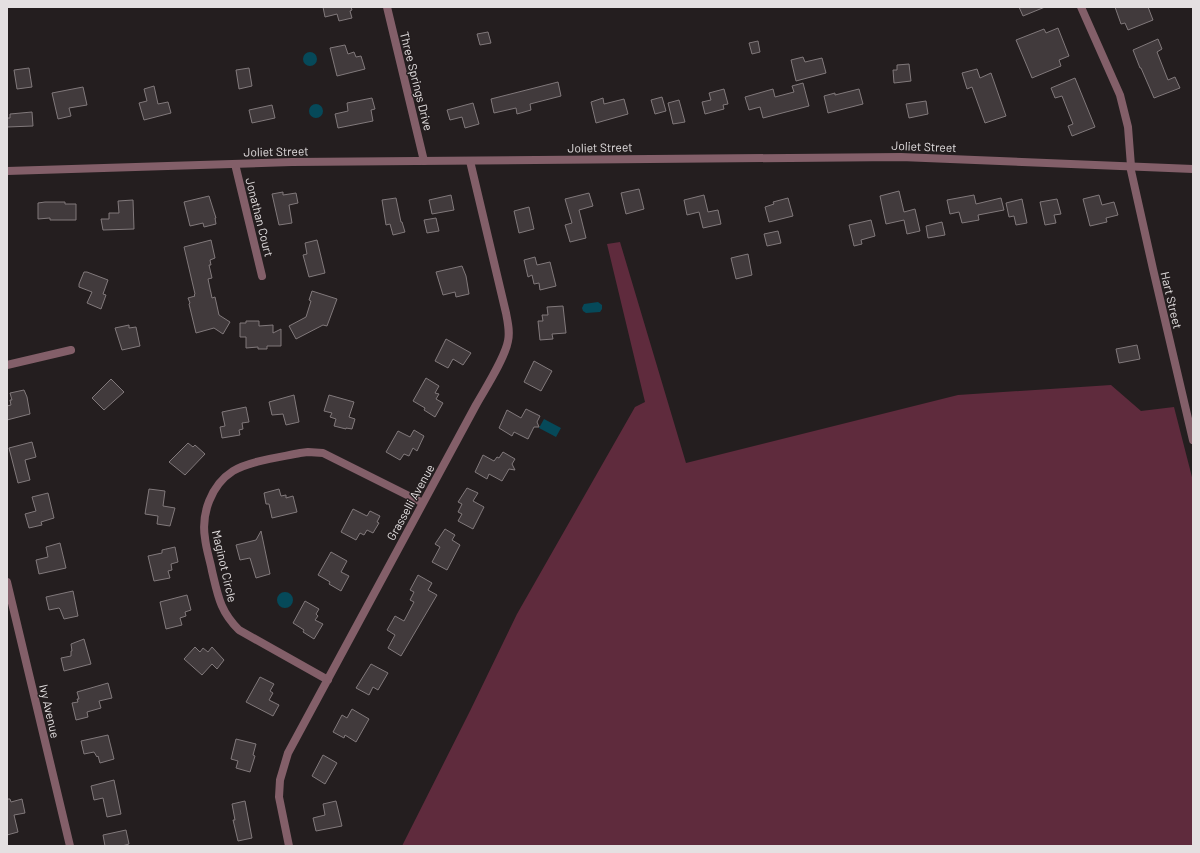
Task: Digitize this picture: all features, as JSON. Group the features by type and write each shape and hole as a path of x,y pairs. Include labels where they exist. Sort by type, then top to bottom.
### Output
{"street":[{"name":"Three Springs Drive","path":"387,7 424,162"},
{"name":"Hart Street","path":"1081,7 1120,95 1128,127 1130,166 1152,269 1193,440"},
{"name":"Joliet Street","path":"7,171 235,164 901,156 1193,169"},
{"name":"Grasselli Avenue","path":"289,846 279,797 280,780 288,753 504,353 508,342 509,328 506,313 470,161"},
{"name":"Jonathan Court","path":"235,164 262,276"},
{"path":"7,365 71,350"},
{"name":"Maginot Circle","path":"328,680 239,630 230,621 222,609 205,537 204,522 208,503 217,486 232,472 242,467 300,453 323,453 423,503"},
{"name":"Ivy Avenue","path":"7,582 70,846"}],"shaded area":[{"path":"620,242 686,463 958,395 1111,385 1141,411 1174,407 1193,481 1193,846 402,846 517,614 635,407 645,402 607,244"}],"water":[{"path":"307,52 313,52 317,56 317,62 313,66 307,66 303,62 303,56"},
{"path":"313,104 319,104 323,108 323,114 319,118 313,118 309,114 309,108"},
{"path":"598,302 602,305 600,312 586,313 583,311 582,308 584,304"},
{"path":"544,419 561,428 556,437 539,428"},
{"path":"285,592 292,597 293,600 288,607 285,608 278,603 277,600 282,593"}],"building":[{"path":"323,7 351,7 352,10 350,11 352,18 339,21 337,14 325,17"},
{"path":"1019,7 1045,7 1023,16"},
{"path":"1115,7 1148,7 1153,20 1128,30 1125,23 1121,24"},
{"path":"1058,28 1069,56 1059,60 1061,66 1032,78 1016,40 1044,29 1046,33"},
{"path":"488,32 491,43 480,45 477,34"},
{"path":"1158,39 1162,49 1157,52 1168,80 1175,77 1180,88 1154,98 1133,50"},
{"path":"758,41 760,52 752,54 749,43"},
{"path":"345,45 348,54 354,52 356,57 361,56 365,69 337,76 330,48"},
{"path":"803,57 805,62 822,58 826,73 796,81 791,60"},
{"path":"909,64 911,81 894,83 893,70 897,70 897,65"},
{"path":"29,68 32,87 17,89 14,70"},
{"path":"249,68 252,86 239,89 236,70"},
{"path":"977,69 980,78 991,73 1006,116 985,123 972,87 967,89 962,73"},
{"path":"1075,78 1095,127 1072,136 1068,126 1073,124 1062,96 1055,98 1051,88"},
{"path":"558,82 561,96 530,104 531,110 517,114 516,108 494,113 491,99"},
{"path":"803,83 809,106 763,118 760,107 749,110 745,97 773,89 775,97 794,92 792,86"},
{"path":"154,86 158,104 168,102 171,113 144,120 139,103 147,101 144,89"},
{"path":"83,87 87,105 69,108 71,116 58,119 52,93"},
{"path":"724,89 728,104 723,105 724,109 705,114 702,102 711,100 709,93"},
{"path":"859,89 863,104 828,113 824,96"},
{"path":"662,97 666,111 655,114 651,100"},
{"path":"372,98 375,109 371,110 373,121 338,128 335,114 348,111 347,103"},
{"path":"603,98 604,104 624,99 628,114 596,123 591,102"},
{"path":"679,100 685,122 673,124 668,103"},
{"path":"926,101 928,114 909,118 906,104"},
{"path":"473,103 479,124 465,128 462,117 450,120 447,110"},
{"path":"272,105 275,118 252,123 249,110"},
{"path":"32,112 33,126 7,127 7,118 10,118 10,114"},
{"path":"639,189 644,209 626,214 621,193"},
{"path":"899,191 904,212 915,209 920,231 907,234 904,220 886,224 880,196"},
{"path":"283,192 283,195 296,193 298,203 289,205 292,223 279,225 272,194"},
{"path":"589,193 593,206 579,210 586,238 570,242 565,225 572,223 565,199"},
{"path":"451,195 454,210 432,214 429,200"},
{"path":"704,195 708,212 718,210 721,224 703,228 699,212 687,215 684,200"},
{"path":"974,195 976,204 1001,198 1004,210 978,215 979,220 962,223 959,212 950,214 947,200"},
{"path":"1099,195 1102,205 1114,202 1118,215 1106,218 1107,222 1090,226 1083,199"},
{"path":"209,196 216,218 216,224 204,227 203,223 190,226 184,202"},
{"path":"396,198 401,222 405,232 393,235 390,224 386,225 382,200"},
{"path":"788,198 793,216 769,222 765,207 774,204 773,202"},
{"path":"1022,199 1027,223 1016,225 1014,216 1009,217 1006,203"},
{"path":"1057,199 1061,214 1054,215 1056,223 1045,225 1040,202"},
{"path":"133,200 134,229 103,230 101,219 109,219 109,213 119,213 118,201"},
{"path":"65,202 65,204 76,204 76,220 50,220 50,218 38,219 38,203"},
{"path":"529,207 534,229 519,233 514,211"},
{"path":"436,218 439,231 427,233 424,220"},
{"path":"871,220 875,236 861,240 862,244 854,246 849,225"},
{"path":"942,222 945,235 928,238 926,226"},
{"path":"778,231 781,243 767,246 764,234"},
{"path":"211,240 215,258 210,260 211,265 209,265 212,278 208,279 212,298 215,297 219,315 230,322 223,334 214,328 196,333 188,298 195,296 195,294 184,247"},
{"path":"317,240 325,273 309,277 303,255 307,254 305,243"},
{"path":"748,254 752,275 736,279 731,258"},
{"path":"535,257 537,265 550,262 556,286 540,290 539,283 534,284 532,275 528,277 524,260"},
{"path":"462,266 466,276 469,294 456,297 455,292 443,295 436,272"},
{"path":"84,272 108,280 103,294 106,295 101,309 87,303 92,292 79,287"},
{"path":"312,291 337,299 327,326 323,325 296,339 289,326 306,317 311,301 309,300"},
{"path":"563,306 566,333 552,334 553,339 540,340 538,321 543,321 542,315 548,315 547,307"},
{"path":"246,321 259,321 259,326 273,325 273,333 281,329 281,346 267,346 267,349 258,349 258,347 246,348 246,337 240,337 240,323 246,323"},
{"path":"129,325 129,328 136,327 140,346 122,350 115,328"},
{"path":"446,339 471,353 463,365 453,359 448,368 435,361"},
{"path":"1137,345 1140,359 1119,363 1116,349"},
{"path":"534,361 552,371 541,391 524,382"},
{"path":"426,378 439,386 435,393 439,394 436,399 443,403 435,417 424,410 425,408 413,401"},
{"path":"111,379 124,392 104,410 92,398"},
{"path":"24,390 27,397 30,414 7,420 7,406 11,405 10,400 12,400 10,393"},
{"path":"294,395 299,422 286,425 283,414 272,415 269,402"},
{"path":"329,395 354,402 349,417 355,419 352,429 334,426 336,419 330,417 332,413 324,411"},
{"path":"246,407 249,422 242,423 243,429 239,430 240,435 222,438 220,427 225,426 222,412"},
{"path":"526,409 540,416 537,422 539,427 534,427 528,439 514,432 512,436 499,428 507,410 521,418"},
{"path":"414,430 424,436 417,451 413,448 409,456 404,454 400,460 386,452 398,431 410,437"},
{"path":"32,442 36,457 25,460 30,480 18,483 9,448"},
{"path":"188,443 193,447 195,445 205,454 185,475 169,462"},
{"path":"503,452 515,459 512,464 515,470 509,469 502,481 489,474 487,479 475,472 483,455 494,461 497,457 499,458"},
{"path":"467,488 478,493 473,501 484,507 473,529 458,521 462,514 458,512 462,504 458,502"},
{"path":"149,489 165,491 163,506 175,508 170,526 157,524 158,516 145,514"},
{"path":"279,489 281,496 286,495 286,498 293,496 297,512 272,518 269,504 266,504 264,493"},
{"path":"48,493 54,518 41,522 42,525 29,528 25,514 36,511 32,497"},
{"path":"353,509 367,516 370,511 380,516 377,522 379,523 373,533 367,530 364,535 360,533 356,540 341,532"},
{"path":"445,529 455,535 452,540 460,545 447,570 432,562 440,547 435,544"},
{"path":"261,531 270,574 256,578 250,558 240,560 236,545 256,540"},
{"path":"60,543 66,568 39,574 36,560 48,557 46,547"},
{"path":"175,547 178,562 171,564 172,570 168,571 170,578 154,581 148,556 162,553 162,550"},
{"path":"331,552 347,561 341,572 349,576 341,591 318,575"},
{"path":"418,575 432,583 428,590 437,595 401,656 388,648 395,635 387,630 395,616 404,621 414,602 410,600 414,592 410,590"},
{"path":"73,591 78,616 64,619 59,608 49,610 46,597"},
{"path":"187,595 191,610 185,612 186,616 180,618 182,625 166,629 160,602"},
{"path":"305,601 319,609 316,614 318,616 315,620 323,624 314,639 293,623"},
{"path":"84,639 91,664 64,671 61,658 71,656 71,644"},
{"path":"195,647 200,652 203,648 208,652 212,647 224,660 217,669 212,664 202,675 184,659"},
{"path":"371,664 388,673 378,690 373,687 369,695 356,688"},
{"path":"260,677 274,684 270,691 273,693 269,700 279,705 273,716 246,702"},
{"path":"108,683 112,698 99,701 101,708 87,712 88,717 76,720 72,703 78,702 77,699 79,699 77,692"},
{"path":"352,709 369,719 356,742 345,735 344,738 333,732 342,715 347,718"},
{"path":"108,735 114,759 100,763 98,756 97,757 94,752 84,754 81,741"},
{"path":"236,739 256,744 253,755 255,756 250,772 236,768 238,761 231,759"},
{"path":"323,755 337,763 325,784 312,776"},
{"path":"114,780 121,814 107,817 103,798 94,800 91,786"},
{"path":"7,799 10,799 11,802 22,799 25,813 14,815 18,832 7,835"},
{"path":"245,801 252,838 238,841 233,820 235,820 232,804"},
{"path":"336,801 342,826 316,831 313,818 325,815 323,804"},
{"path":"126,830 129,844 122,846 105,846 103,835"}]}
